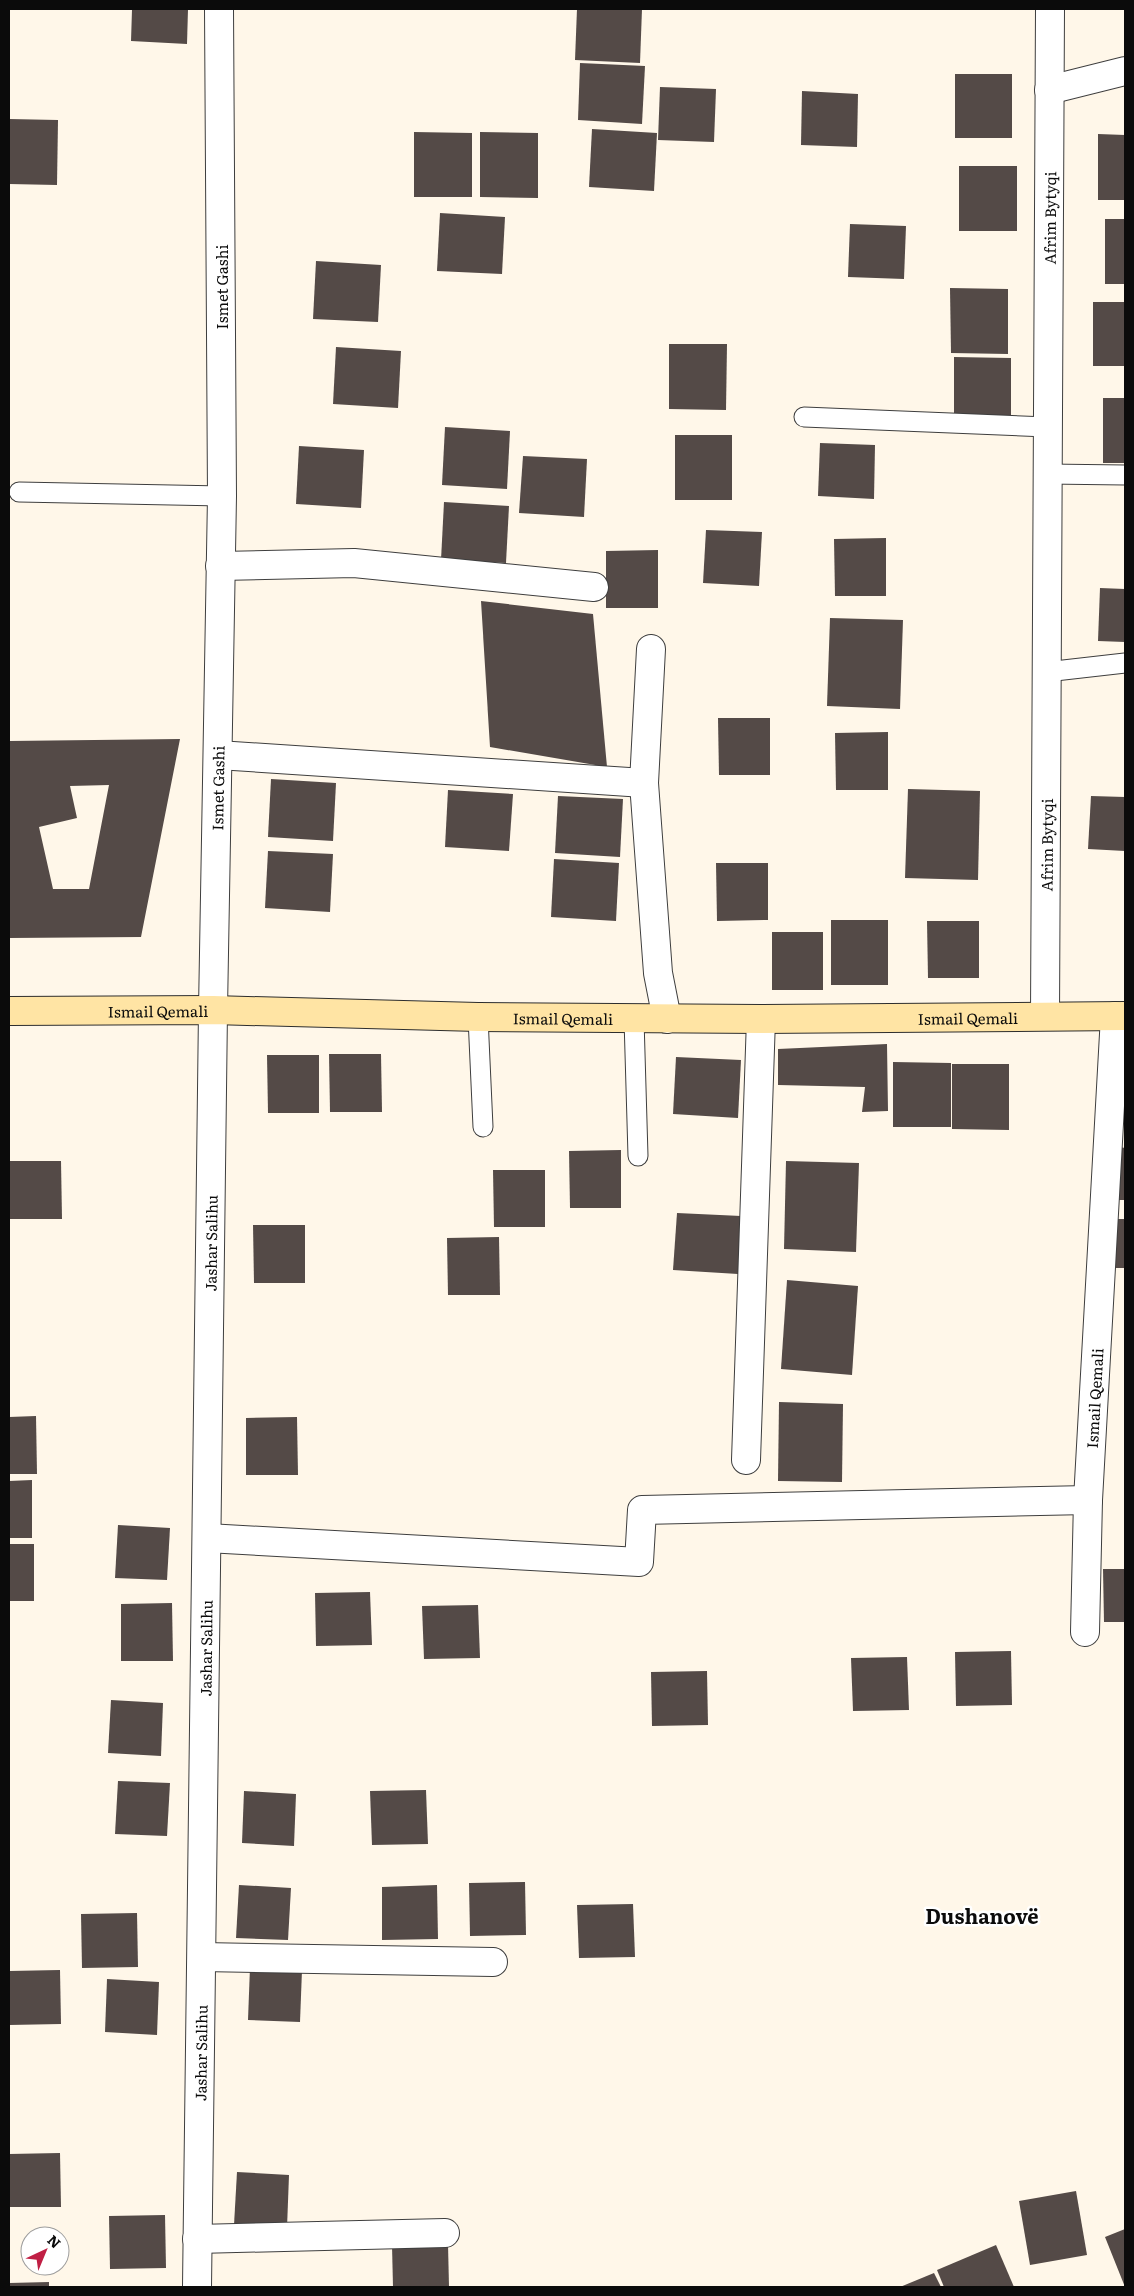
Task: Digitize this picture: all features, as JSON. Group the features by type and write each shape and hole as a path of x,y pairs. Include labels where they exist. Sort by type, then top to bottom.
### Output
{"street":[{"name":"Ismet Gashi","path":"213,1010 222,496 219,9"},
{"name":"Afrim Bytyqi","path":"1045,1016 1050,9"},
{"path":"1049,90 1125,71"},
{"path":"220,566 354,564 594,587"},
{"path":"651,649 644,783 658,973 667,1019"},
{"path":"218,755 644,783"},
{"name":"Ismail Qemali","path":"9,1011 213,1010 478,1018 634,1019 1120,1016 1088,1500 1085,1632"},
{"name":"Jashar Salihu","path":"197,2287 213,1010"},
{"path":"746,1460 761,1019"},
{"path":"207,1538 639,1562 642,1510 1088,1500"},
{"path":"202,1957 492,1962"},
{"path":"197,2238 445,2233"}],"lane":[{"path":"804,417 1047,427"},
{"path":"1047,474 1125,475"},
{"path":"19,492 222,496"},
{"path":"1046,672 1125,663"},
{"path":"478,1018 483,1127"},
{"path":"634,1019 638,1156"}],"building":[{"path":"132,9 188,9 187,44 131,41"},
{"path":"577,9 642,9 640,63 575,60"},
{"path":"580,63 645,66 642,124 578,120"},
{"path":"955,74 1012,74 1012,138 955,138"},
{"path":"660,87 716,89 714,142 658,140"},
{"path":"802,91 858,94 857,147 801,145"},
{"path":"9,119 58,120 57,185 9,184"},
{"path":"592,129 657,133 654,191 589,187"},
{"path":"414,132 472,133 472,197 414,197"},
{"path":"480,132 538,133 538,198 480,197"},
{"path":"1098,134 1125,135 1125,200 1098,200"},
{"path":"959,166 1017,166 1017,231 959,231"},
{"path":"440,213 505,217 502,274 437,271"},
{"path":"1105,219 1125,219 1125,284 1105,284"},
{"path":"850,224 906,226 904,279 848,277"},
{"path":"316,261 381,265 378,322 313,319"},
{"path":"950,288 1008,289 1008,354 951,353"},
{"path":"1093,302 1125,302 1125,366 1093,366"},
{"path":"669,344 727,344 726,410 669,409"},
{"path":"336,347 401,351 398,408 333,404"},
{"path":"954,357 1011,358 1011,423 954,422"},
{"path":"1103,398 1125,398 1125,463 1103,463"},
{"path":"445,427 510,431 507,489 442,485"},
{"path":"675,435 732,435 732,500 675,500"},
{"path":"820,443 875,445 874,499 818,496"},
{"path":"299,446 364,450 361,508 296,504"},
{"path":"523,456 587,459 584,517 519,513"},
{"path":"444,502 509,506 506,563 441,560"},
{"path":"706,530 762,532 759,586 703,583"},
{"path":"886,538 886,596 835,596 834,539"},
{"path":"658,550 658,608 606,608 606,551"},
{"path":"1100,588 1125,589 1125,642 1098,641"},
{"path":"481,601 593,614 607,767 490,747"},
{"path":"830,618 903,620 900,709 827,706"},
{"path":"718,718 770,718 770,775 719,775"},
{"path":"888,732 888,790 836,790 835,733"},
{"path":"180,739 141,937 9,938 9,741","holes":["109,785 89,889 53,889 39,827 77,818 70,786"]},
{"path":"271,779 336,783 333,841 268,837"},
{"path":"908,789 980,791 978,880 905,878"},
{"path":"448,790 513,794 509,851 445,847"},
{"path":"558,796 623,799 620,857 555,853"},
{"path":"1091,796 1125,797 1125,851 1088,849"},
{"path":"268,851 333,854 330,912 265,908"},
{"path":"554,859 619,863 616,921 551,917"},
{"path":"716,863 768,863 768,920 717,921"},
{"path":"831,920 888,920 888,985 831,985"},
{"path":"927,921 979,921 979,978 928,978"},
{"path":"772,932 823,932 823,990 772,990"},
{"path":"887,1044 888,1111 862,1112 865,1087 778,1085 778,1049"},
{"path":"329,1054 381,1054 382,1112 330,1112"},
{"path":"267,1055 319,1055 319,1113 268,1113"},
{"path":"676,1057 741,1060 738,1118 673,1114"},
{"path":"893,1062 951,1063 951,1127 893,1127"},
{"path":"952,1064 1009,1064 1009,1130 952,1129"},
{"path":"1120,1147 1125,1148 1125,1200 1119,1200"},
{"path":"621,1150 621,1208 570,1208 569,1151"},
{"path":"10,1161 61,1161 62,1219 10,1219"},
{"path":"786,1161 859,1163 856,1252 784,1249"},
{"path":"493,1170 545,1170 545,1227 494,1227"},
{"path":"677,1213 741,1216 738,1274 673,1270"},
{"path":"1117,1219 1125,1219 1125,1268 1115,1268"},
{"path":"253,1225 305,1225 305,1283 254,1283"},
{"path":"499,1237 500,1295 448,1295 447,1238"},
{"path":"787,1280 858,1286 852,1375 781,1369"},
{"path":"779,1402 843,1404 842,1482 778,1481"},
{"path":"36,1416 37,1474 9,1474 9,1417"},
{"path":"297,1417 298,1475 246,1475 246,1418"},
{"path":"32,1480 32,1538 9,1538 9,1481"},
{"path":"118,1525 170,1528 167,1580 115,1578"},
{"path":"9,1544 34,1544 34,1601 9,1601"},
{"path":"1103,1569 1125,1569 1125,1622 1104,1622"},
{"path":"370,1592 372,1645 316,1646 315,1593"},
{"path":"172,1603 173,1661 121,1661 121,1604"},
{"path":"478,1605 480,1658 424,1659 422,1606"},
{"path":"1011,1651 1012,1705 956,1706 955,1652"},
{"path":"907,1657 909,1710 853,1711 851,1658"},
{"path":"707,1671 708,1725 652,1726 651,1672"},
{"path":"111,1700 163,1703 161,1756 108,1753"},
{"path":"118,1781 170,1783 167,1836 115,1834"},
{"path":"426,1790 428,1844 372,1845 370,1791"},
{"path":"244,1791 296,1794 294,1846 242,1843"},
{"path":"525,1882 526,1935 470,1936 469,1883"},
{"path":"239,1885 291,1888 288,1940 236,1938"},
{"path":"437,1885 438,1939 382,1940 382,1887"},
{"path":"633,1904 635,1957 579,1958 577,1905"},
{"path":"137,1913 138,1967 82,1968 81,1914"},
{"path":"250,1967 302,1970 300,2022 248,2020"},
{"path":"60,1970 61,2024 9,2025 9,1971"},
{"path":"107,1979 159,1982 157,2035 105,2032"},
{"path":"60,2153 61,2207 9,2207 9,2154"},
{"path":"237,2172 289,2175 287,2228 234,2225"},
{"path":"1076,2191 1087,2255 1030,2265 1019,2201"},
{"path":"165,2215 166,2268 110,2269 109,2216"},
{"path":"1125,2229 1125,2287 1105,2237"},
{"path":"448,2244 449,2287 393,2287 392,2245"},
{"path":"996,2245 1014,2287 944,2287 937,2270"},
{"path":"934,2273 941,2287 900,2287"},
{"path":"49,2282 49,2287 9,2287 9,2283"}],"district":[{"name":"Dushanovë","path":"982,1915"}]}
